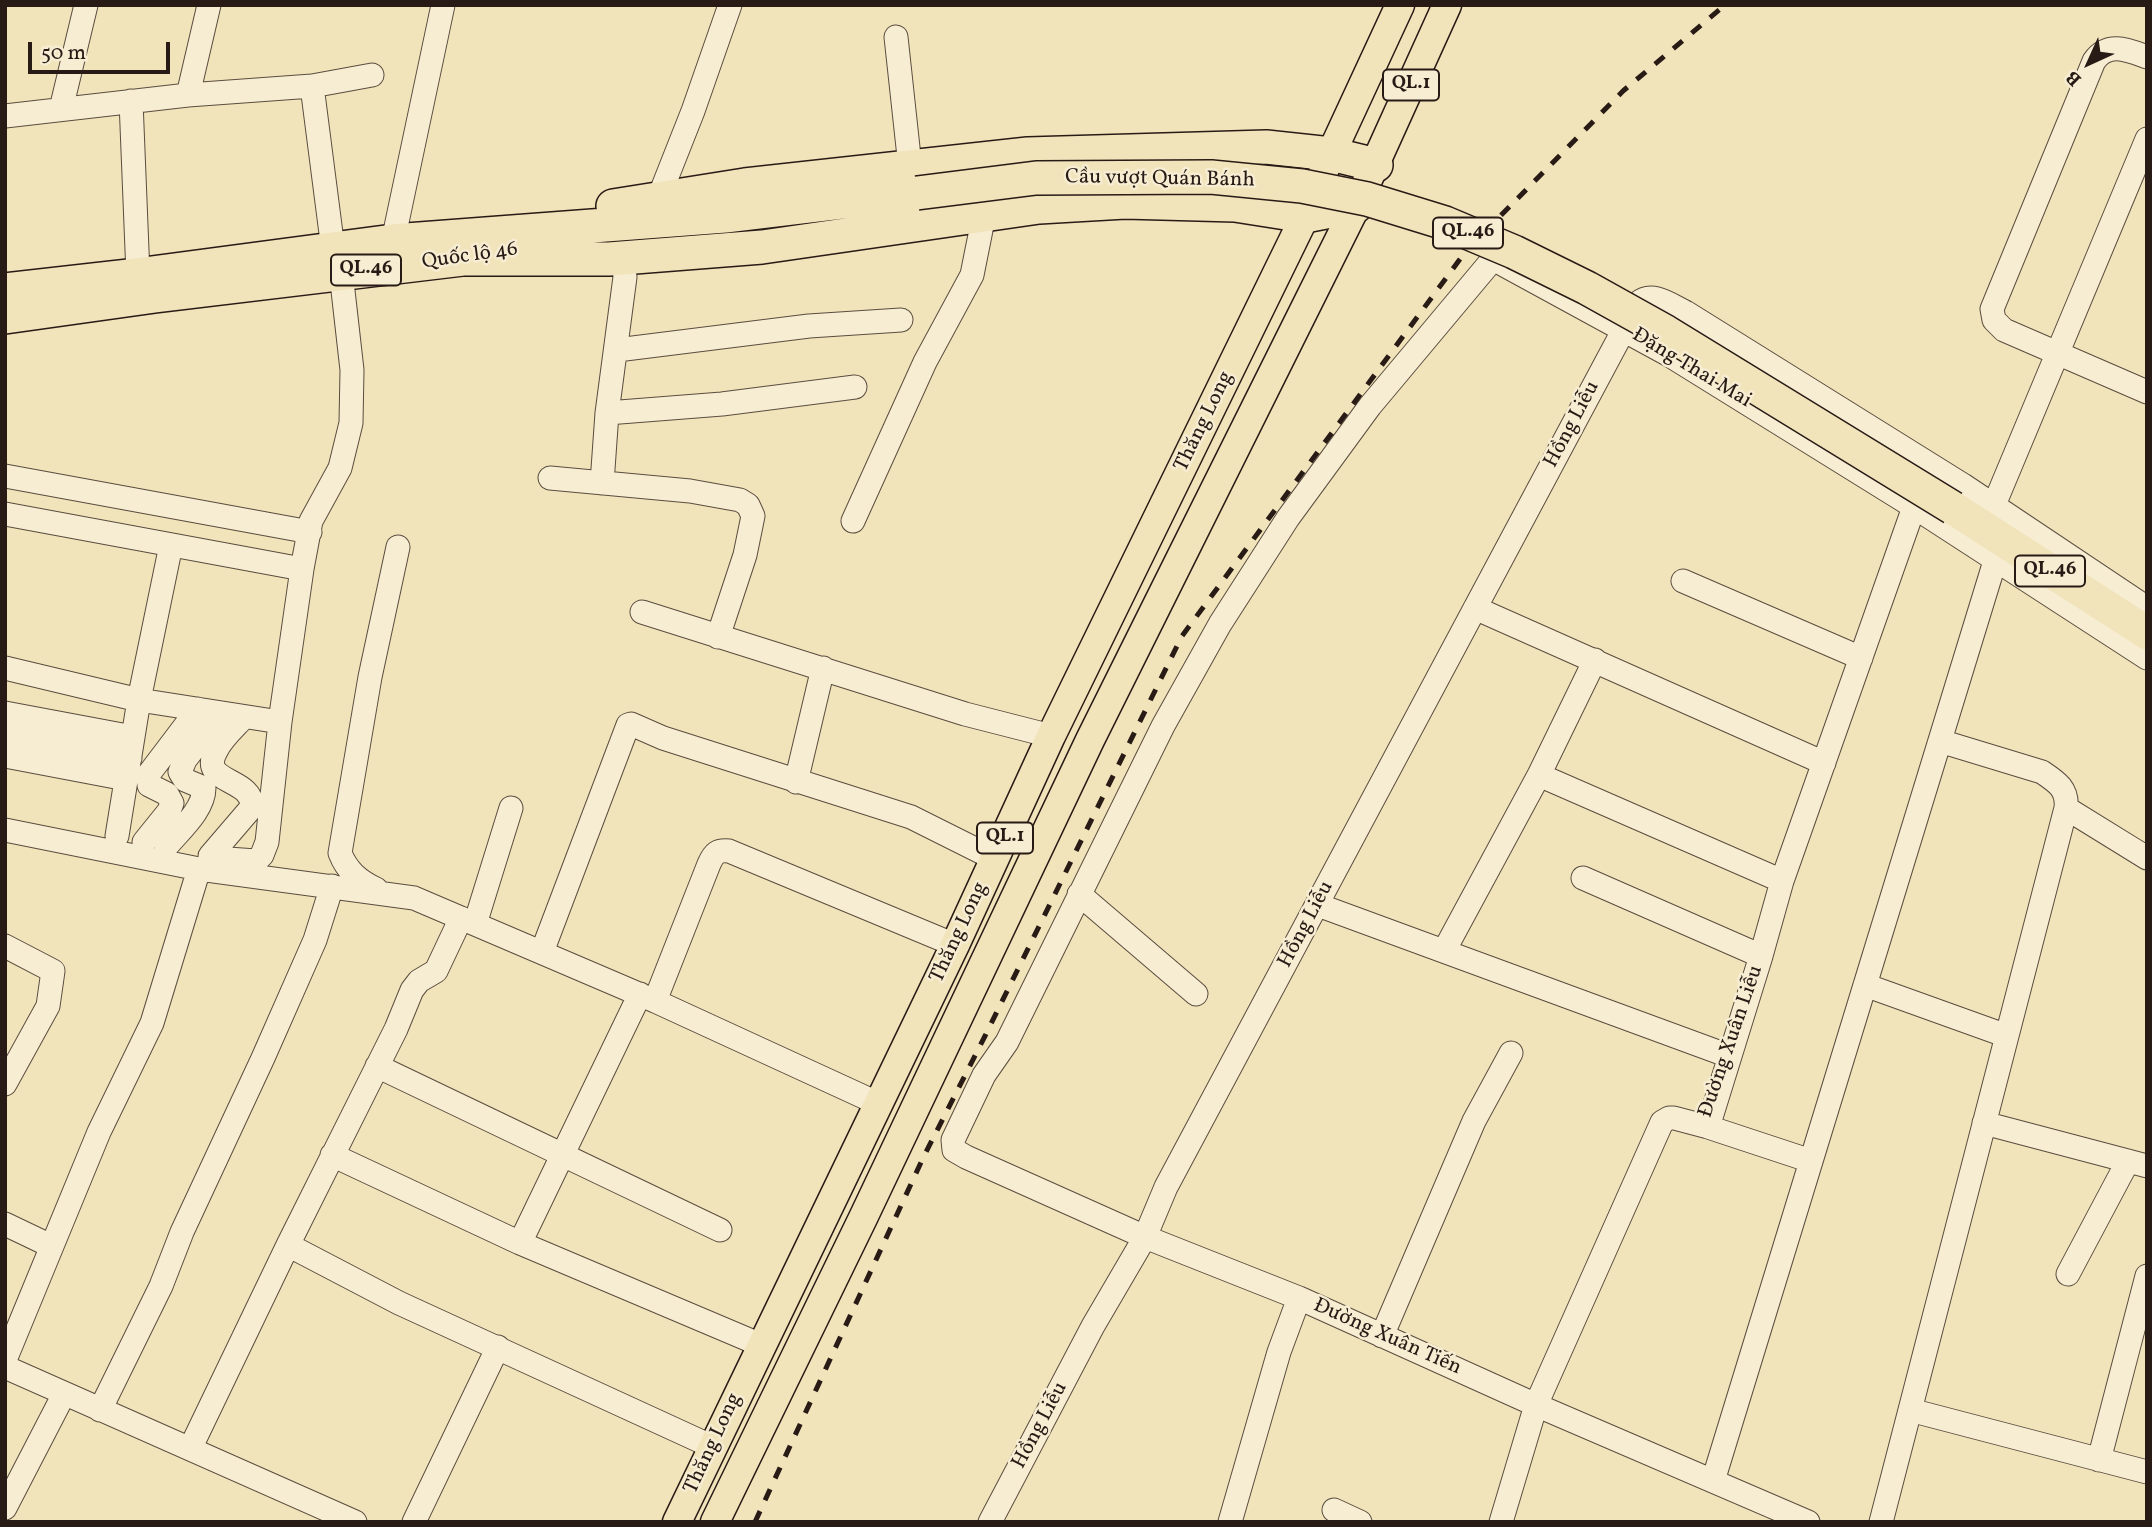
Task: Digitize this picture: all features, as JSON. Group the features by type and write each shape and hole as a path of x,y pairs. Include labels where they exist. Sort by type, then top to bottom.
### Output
{"highway":[{"path":"475,246 659,197 914,179 1028,154 1266,147 1331,154 1376,165"},
{"name":"Cầu vượt Quán Bánh","path":"914,179 1211,177 1302,186 1367,199 1445,223 1514,251 1665,332 1953,508 2147,633"},
{"name":"Quốc lộ 46","path":"5,290 138,275 337,261 725,216 914,179"},
{"path":"475,246 623,258 762,247 1039,207 1125,202 1235,205 1305,216 1356,206"},
{"name":"Quốc lộ 46","path":"5,317 337,261 393,241 475,246"}],"main road":[{"name":"QL.1","path":"1331,154 1400,5"},
{"name":"QL.1","path":"1376,165 1447,5"},
{"name":"Thăng Long","path":"677,1522 955,945 1051,736 1305,216 1331,154"},
{"name":"Thăng Long","path":"715,1522 1090,740 1376,165"},
{"path":"955,945 987,959"}],"street":[{"path":"61,109 86,5"},
{"path":"188,95 209,5"},
{"path":"393,241 443,5"},
{"path":"659,197 730,5"},
{"path":"896,37 914,179"},
{"path":"2147,57 2117,48 2102,52 2094,61 1993,303 1993,314 1999,326 2147,392"},
{"path":"5,117 188,95 312,86 372,75"},
{"path":"5,815 155,844 205,862 251,862 262,855 267,842 280,722 311,521 340,468 351,423 352,370 312,86"},
{"path":"131,102 138,275"},
{"path":"1994,505 2147,139"},
{"path":"853,521 925,362 972,275 984,215"},
{"path":"602,483 607,413 625,277 623,258"},
{"path":"1196,993 1079,894 1184,686 1262,557 1370,406 1493,259 1624,329"},
{"name":"Đặng Thai Mai","path":"2147,608 1994,505 1687,313 1647,296 1638,303 1624,329 1914,508 2147,658"},
{"path":"617,350 809,326 901,320"},
{"name":"Hồng Liễu","path":"990,1522 1093,1326 1145,1237 1166,1187 1624,329"},
{"path":"1735,396 1759,358"},
{"path":"607,413 722,404 855,387"},
{"path":"5,476 310,532"},
{"path":"550,478 690,491 740,500 748,505 753,516 745,555 718,637"},
{"name":"Đường Xuân Liễu","path":"1501,1522 1536,1405 1662,1122 1674,1118 1708,1127 1782,881 1914,508"},
{"path":"5,514 302,569"},
{"path":"117,836 139,700 170,545"},
{"path":"386,893 362,882 345,865 340,853 370,677 398,547"},
{"path":"1713,1481 1995,561"},
{"path":"1682,582 1861,658"},
{"path":"1475,608 1824,763"},
{"path":"642,612 965,714 1051,736"},
{"path":"1444,951 1539,775 1595,660"},
{"path":"5,668 139,700 280,722"},
{"path":"796,782 824,668"},
{"path":"155,844 198,807 204,796 204,788 185,780 180,772 209,711"},
{"path":"155,844 172,803 167,794 149,785 148,775 209,711"},
{"path":"5,713 130,758"},
{"path":"5,1360 14,1312 51,1246 99,1132 152,1023 205,862 252,807 250,795 219,776 211,764 216,749 244,717"},
{"path":"542,952 628,725 631,724 663,738 911,817 995,859"},
{"path":"5,734 130,758"},
{"path":"1881,1522 2067,797 2054,780 2042,772 1940,741"},
{"path":"5,756 130,758"},
{"path":"1539,775 1782,881"},
{"path":"190,1449 412,990 419,981 436,971 468,921 511,808"},
{"path":"2066,808 2147,858"},
{"path":"5,830 414,898 648,998 877,1103"},
{"path":"520,1243 562,1156 648,998 714,854 729,850 955,945"},
{"path":"1583,878 1761,956"},
{"path":"100,1410 161,1286 181,1232 263,1058 315,940 332,886"},
{"name":"Đường Xuân Tiến","path":"1079,894 1007,1042 984,1075 962,1118 952,1147 966,1157 1145,1237 1299,1298 1713,1481 1756,1512 1808,1522"},
{"path":"1318,905 1729,1056"},
{"path":"5,946 53,971 48,1006 5,1084"},
{"path":"1865,985 2007,1036"},
{"path":"1382,1336 1474,1121 1511,1053"},
{"path":"377,1066 720,1230"},
{"path":"1984,1123 2137,1164 2068,1273"},
{"path":"1708,1127 1811,1161"},
{"path":"332,1155 520,1243 761,1345"},
{"path":"5,1224 51,1246"},
{"path":"288,1245 357,1283 713,1447"},
{"path":"2099,1460 2147,1276"},
{"path":"1230,1522 1279,1352 1299,1298"},
{"path":"414,1522 498,1347"},
{"path":"5,1367 355,1522"},
{"path":"5,1508 64,1394"},
{"path":"1910,1410 2147,1472"},
{"path":"1334,1510 1360,1522"}],"railway":[{"path":"755,1522 923,1158 1182,636 1466,251 1623,91 1725,5"}]}
